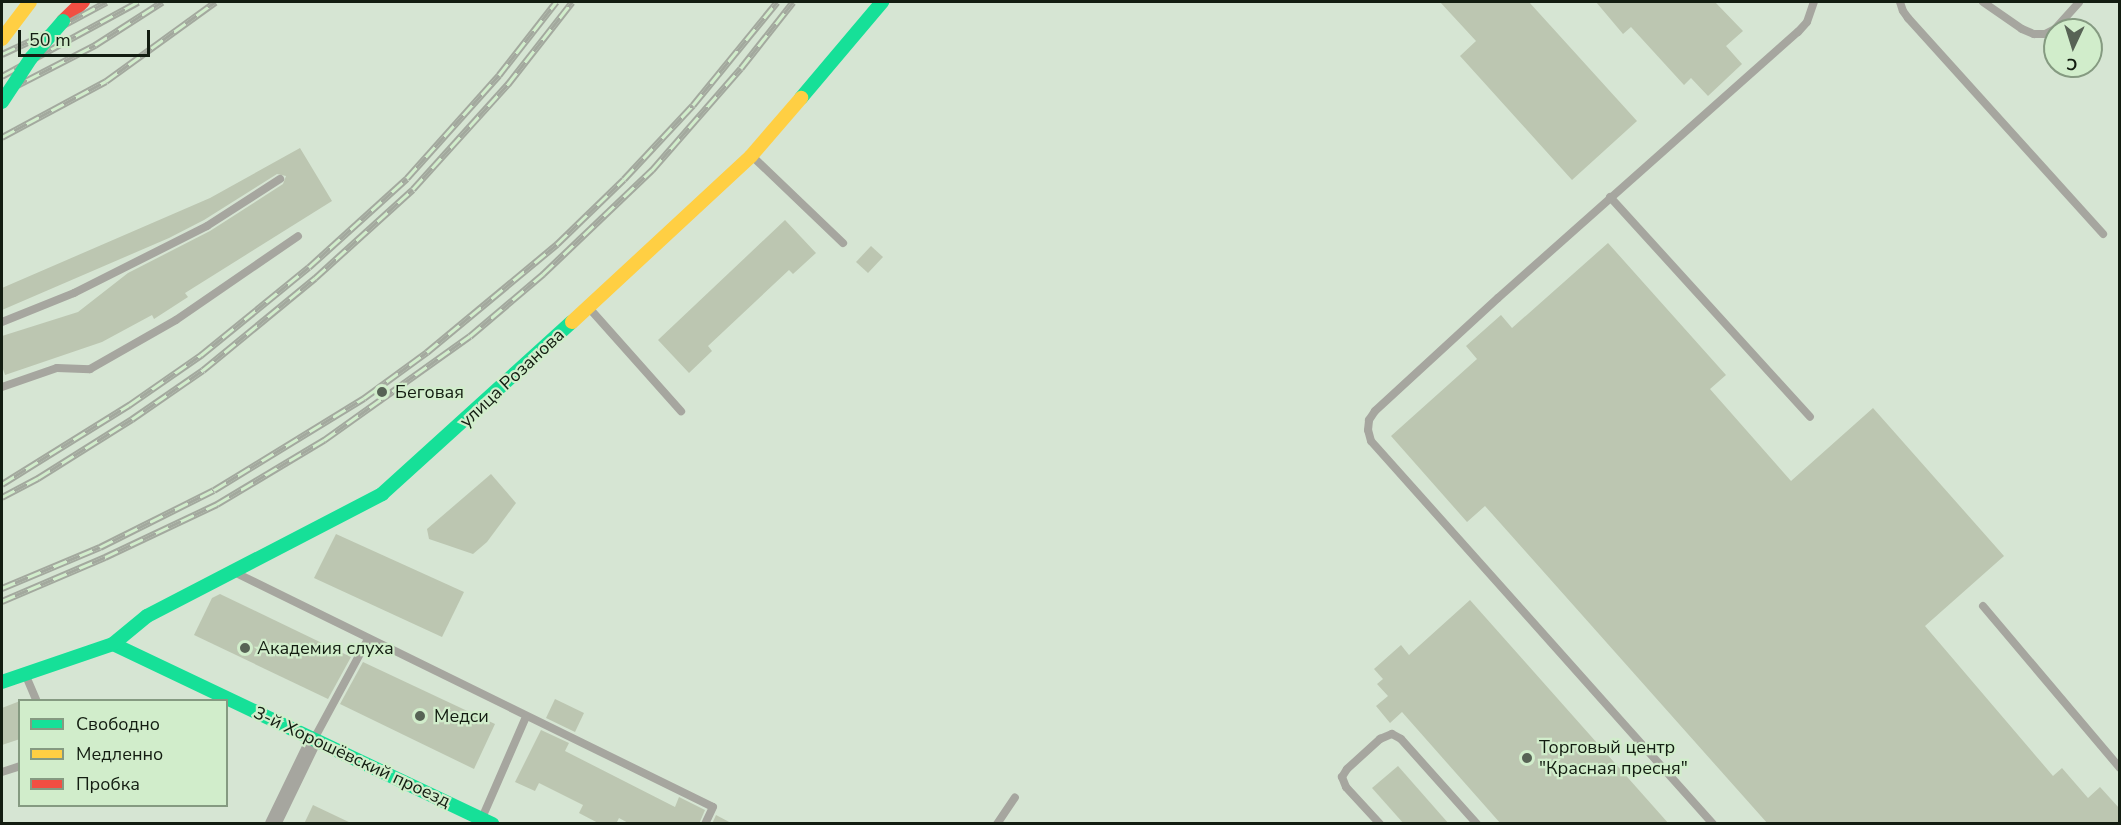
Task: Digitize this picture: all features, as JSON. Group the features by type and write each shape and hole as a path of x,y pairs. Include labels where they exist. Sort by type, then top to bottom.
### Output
{"street":[{"path":"2,39 30,2"},
{"path":"2,102 31,58 78,2"},
{"path":"63,21 83,2"},
{"name":"улица Розанова","path":"2,682 113,644 147,616 382,494 465,422 751,156 882,2"},
{"name":"3-й Хорошёвский проезд","path":"113,644 487,821"},
{"path":"273,824 314,739"}],"lane":[{"path":"1713,824 1371,441 1368,430 1369,420 1375,411 1610,197 1798,32 1807,22 1814,2"},
{"path":"1900,2 1908,18 2103,234"},
{"path":"1983,2 2022,29 2034,34 2045,34 2055,29 2079,2"},
{"path":"751,156 843,243"},
{"path":"2,322 74,293 196,231 280,179"},
{"path":"1610,197 1810,417"},
{"path":"2,387 57,368 90,369 176,320 298,236"},
{"path":"588,306 681,411"},
{"path":"233,572 713,807 705,824"},
{"path":"1983,606 2120,768"},
{"path":"314,739 368,639"},
{"path":"26,675 36,699"},
{"path":"487,821 526,717"},
{"path":"1380,824 1346,787 1342,777 1347,769 1380,739 1392,734 1401,739 1477,824"},
{"path":"2,772 18,767"},
{"path":"997,824 1015,797"}],"building":[{"path":"1440,2 1529,2 1637,121 1572,180 1460,56 1476,41"},
{"path":"1596,2 1715,2 1743,31 1726,46 1742,64 1708,96 1691,78 1684,85 1631,27 1623,34"},
{"path":"300,148 332,201 185,293 188,297 154,319 152,315 102,342 5,375 2,366 2,336 78,312 128,273 210,231 283,184 286,176 277,174 204,220 169,238 2,310 2,288 210,198"},
{"path":"785,220 816,253 793,274 789,270 708,346 712,351 689,373 658,340"},
{"path":"1608,243 1726,375 1710,389 1791,481 1873,408 2004,556 1925,626 2053,776 2062,768 2088,798 2100,787 2120,809 2120,824 1768,824 1485,506 1467,522 1391,436 1477,359 1466,346 1501,315 1512,328"},
{"path":"871,246 883,257 868,273 856,262"},
{"path":"491,474 516,503 487,542 473,554 429,539 427,529"},
{"path":"336,534 464,592 442,637 314,578"},
{"path":"220,594 351,657 328,699 194,635 212,598"},
{"name":"Торговый центр \"Красная пресня\"","path":"1470,600 1669,824 1501,824 1402,712 1390,723 1376,706 1388,696 1377,684 1383,679 1374,669 1401,645 1409,655"},
{"name":"Медси","path":"363,662 495,724 474,769 340,704"},
{"path":"555,699 584,713 575,732 546,718"},
{"path":"18,702 18,740 2,745 2,708"},
{"path":"541,730 569,743 565,751 675,807 679,797 705,810 699,824 630,824 619,818 616,824 600,824 579,813 583,805 539,783 535,791 515,782"},
{"path":"1398,766 1449,824 1404,824 1372,788"},
{"path":"313,805 353,824 304,824"},
{"path":"716,815 733,824 712,824"}],"railway":[{"path":"2,54 106,2"},
{"path":"2,76 138,2"},
{"path":"2,93 95,45 162,2"},
{"path":"2,137 106,81 215,2"},
{"path":"2,484 129,405 201,355 309,267 407,178 499,75 556,2"},
{"path":"2,497 38,478 132,419 203,370 315,278 413,189 508,84 572,2"},
{"path":"2,588 100,547 214,490 364,398 427,352 557,244 624,179 693,105 777,2"},
{"path":"2,601 105,557 217,504 324,440 470,336 543,274 652,170 741,68 793,2"}],"traffic: fast":[{"path":"801,98 882,2"},
{"path":"2,102 31,58 63,21"},
{"path":"2,682 113,644 147,616 382,494 572,322"},
{"path":"113,644 492,824"}],"traffic: slow":[{"path":"2,39 30,2"},
{"path":"572,322 751,156 801,98"}],"traffic: jam":[{"path":"63,21 83,2"}],"place":[{"name":"Беговая","path":"382,392"},
{"name":"Академия слуха","path":"245,648"},
{"name":"Медси","path":"420,716"},
{"name":"Торговый центр \"Красная пресня\"","path":"1527,758"}]}
